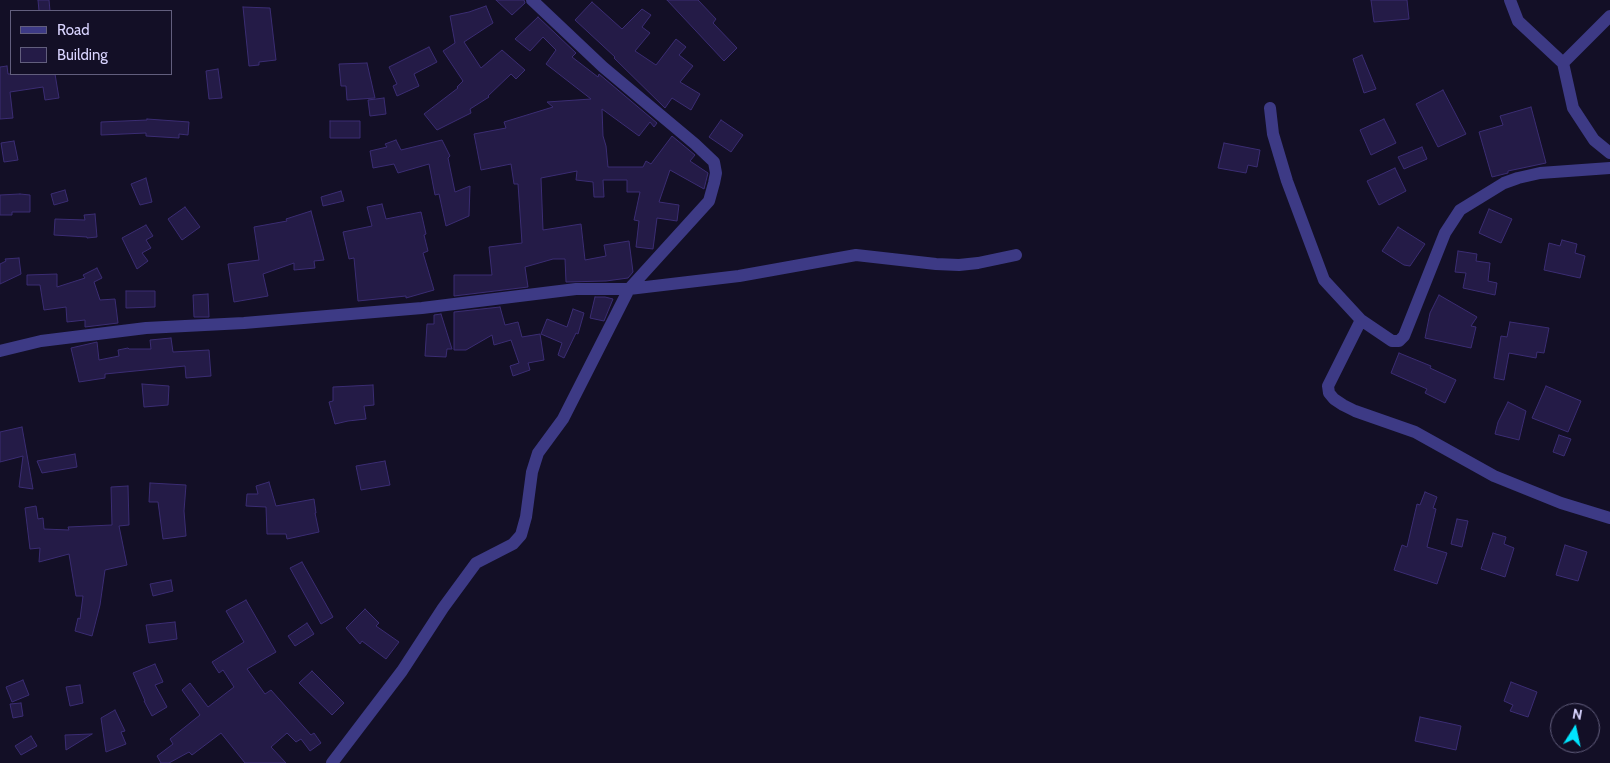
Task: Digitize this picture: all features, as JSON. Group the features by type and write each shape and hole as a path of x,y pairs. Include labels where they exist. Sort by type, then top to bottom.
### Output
{"street":[{"path":"332,763 402,671 443,608 476,563 513,544 521,535 526,517 532,472 538,453 563,419 629,289 710,201 716,173 714,162 603,68 532,0"},
{"path":"1510,0 1518,21 1564,63 1573,108 1594,140 1610,153"},
{"path":"1564,63 1610,16"},
{"path":"1270,108 1273,134 1287,181 1324,280 1361,320 1392,341 1399,341 1404,336 1445,233 1460,210 1504,183 1518,178 1540,174 1610,168"},
{"path":"0,351 41,342 146,328 244,323 422,308 576,289 629,289 739,276 856,256 958,265 1016,255"},
{"path":"1361,320 1328,386 1329,394 1334,399 1356,411 1415,432 1494,476 1561,503 1610,518"}],"building":[{"path":"38,0 49,0 50,10 39,10"},
{"path":"496,0 524,0 525,3 512,15"},
{"path":"667,0 698,0 716,19 713,23 737,48 724,61"},
{"path":"1371,0 1407,0 1409,19 1374,22"},
{"path":"592,2 622,29 642,9 651,15 642,27 650,33 635,51 656,65 676,39 686,47 679,55 693,66 680,82 700,94 691,110 672,98 665,108 615,57 575,20"},
{"path":"486,6 493,23 464,42 481,68 502,50 525,70 516,79 511,74 489,97 470,109 471,113 437,130 424,114 458,88 463,81 443,51 455,43 450,16"},
{"path":"243,7 270,8 276,60 259,62 259,65 249,66"},
{"path":"538,17 576,53 572,57 598,77 599,74 657,123 654,127 650,122 639,136 602,109 603,136 608,167 643,167 646,161 651,164 672,136 695,155 690,161 708,173 704,189 670,170 659,202 679,205 677,221 657,218 653,249 636,247 639,221 634,220 640,192 627,192 627,180 603,180 604,197 594,197 593,182 576,180 577,171 541,178 543,230 581,224 585,260 606,256 604,245 629,241 633,272 628,278 606,281 566,282 565,259 553,259 525,267 528,287 454,296 454,275 492,275 489,247 522,243 518,184 514,184 511,164 481,170 474,134 506,128 504,122 553,107 547,102 591,99 546,64 556,50 543,37 530,51 515,39"},
{"path":"429,47 437,62 414,74 419,86 397,96 393,86 397,84 389,67"},
{"path":"1362,55 1376,89 1364,93 1353,59"},
{"path":"367,63 375,98 347,100 346,86 341,86 339,64"},
{"path":"7,66 8,74 10,75 55,75 59,98 45,100 43,87 10,92 13,118 0,119 0,67"},
{"path":"218,69 222,98 209,99 206,71"},
{"path":"1443,90 1466,134 1438,147 1416,104"},
{"path":"384,98 386,114 370,116 368,100"},
{"path":"1531,107 1546,163 1508,171 1508,173 1492,177 1479,132 1503,125 1500,116"},
{"path":"147,119 189,122 188,135 179,134 179,138 146,136 146,133 101,135 101,122"},
{"path":"1384,119 1396,143 1371,155 1360,130"},
{"path":"721,120 743,135 731,152 709,137"},
{"path":"330,121 360,121 360,138 330,138"},
{"path":"396,140 401,150 442,140 450,156 448,158 455,192 470,186 469,216 446,226 439,194 435,195 429,164 398,173 394,164 373,168 370,151 387,147 385,144"},
{"path":"14,141 18,160 4,162 1,143"},
{"path":"1224,143 1260,150 1257,167 1248,165 1246,173 1218,168"},
{"path":"1422,147 1427,159 1404,169 1398,157"},
{"path":"1395,168 1406,191 1379,205 1367,181"},
{"path":"146,178 152,202 140,205 131,184"},
{"path":"65,190 68,201 54,205 51,194"},
{"path":"341,191 344,201 323,206 321,197"},
{"path":"0,195 30,195 30,212 12,212 12,215 0,215"},
{"path":"382,204 386,219 421,212 428,251 423,253 434,290 406,298 406,296 358,301 354,258 349,259 343,232 372,226 367,207"},
{"path":"185,207 200,227 182,240 168,219"},
{"path":"1489,209 1512,219 1501,243 1479,233"},
{"path":"311,211 324,260 314,261 315,268 294,270 294,263 263,274 268,296 234,302 228,264 259,260 254,227 287,221 286,219"},
{"path":"95,214 97,237 54,235 55,219 85,220 84,215"},
{"path":"146,225 153,236 146,240 151,248 142,253 148,261 137,269 122,238"},
{"path":"1398,227 1425,244 1410,266 1404,265 1382,251"},
{"path":"1562,240 1577,244 1575,253 1585,256 1580,278 1544,270 1549,243 1560,246"},
{"path":"1458,251 1477,254 1476,261 1490,263 1488,281 1497,283 1495,295 1463,288 1466,273 1455,272"},
{"path":"19,258 21,274 0,284 0,264 6,261 5,259"},
{"path":"97,268 102,278 94,282 100,300 115,299 118,323 85,327 85,320 67,322 66,307 44,310 40,285 27,285 27,275 57,274 57,287 85,278 83,275"},
{"path":"126,291 155,291 155,307 126,308"},
{"path":"208,294 209,317 194,317 193,295"},
{"path":"1439,295 1477,317 1471,326 1476,327 1471,348 1425,338 1430,313"},
{"path":"595,297 613,299 604,321 590,318"},
{"path":"500,307 505,325 518,322 522,337 540,334 544,360 528,363 530,370 513,376 510,366 519,363 511,340 494,345 492,335 466,350 454,350 454,312"},
{"path":"573,309 584,313 578,334 576,333 564,358 558,355 562,343 541,334 547,319 567,327"},
{"path":"441,314 452,349 447,349 446,357 425,356 427,324 434,324 434,315"},
{"path":"1510,322 1549,328 1544,353 1537,352 1536,358 1509,353 1504,380 1494,378 1501,336 1507,337"},
{"path":"171,338 173,352 209,350 211,376 186,378 185,366 105,374 105,378 79,382 71,348 97,342 99,360 119,356 118,350 128,348 151,349 150,340"},
{"path":"1399,353 1431,366 1430,368 1456,380 1445,403 1425,393 1427,389 1391,373"},
{"path":"142,384 169,386 168,405 144,407"},
{"path":"373,385 374,405 364,406 366,419 335,424 329,402 333,401 333,387"},
{"path":"1546,386 1581,401 1568,432 1532,418"},
{"path":"1508,402 1526,411 1519,440 1495,434 1498,422"},
{"path":"22,427 33,489 19,487 23,456 0,462 0,432"},
{"path":"1559,435 1571,439 1564,456 1553,452"},
{"path":"75,454 77,467 42,473 37,461"},
{"path":"385,461 390,485 361,490 356,466"},
{"path":"269,482 276,506 314,499 319,532 287,539 286,534 267,534 266,507 246,506 247,494 258,494 256,486"},
{"path":"150,483 186,485 184,511 186,536 163,539 158,502 149,502"},
{"path":"128,486 129,525 119,526 127,565 105,570 100,605 92,636 75,631 78,618 80,619 83,596 76,596 69,554 39,562 40,548 30,549 25,508 36,506 38,519 43,518 44,529 69,530 68,527 112,525 111,487"},
{"path":"1425,492 1437,497 1433,508 1436,509 1427,547 1447,553 1437,584 1394,570 1402,545 1407,547 1417,504 1420,505"},
{"path":"1457,519 1468,521 1462,547 1451,544"},
{"path":"1493,533 1506,537 1504,544 1514,548 1505,577 1481,569"},
{"path":"1565,545 1587,552 1578,581 1556,575"},
{"path":"302,562 333,617 321,624 290,568"},
{"path":"171,580 173,591 153,596 150,584"},
{"path":"246,600 276,652 247,669 265,694 271,690 311,735 314,733 321,743 310,751 301,739 296,742 287,733 271,747 286,763 245,763 221,733 192,755 189,752 169,763 161,763 157,756 173,744 170,739 200,715 182,690 190,683 208,707 234,687 223,670 219,673 212,662 244,642 226,611"},
{"path":"365,609 379,623 376,626 399,642 386,659 362,641 360,644 346,628"},
{"path":"175,622 177,639 149,643 146,625"},
{"path":"307,623 314,634 295,646 288,636"},
{"path":"155,664 163,682 155,685 167,707 152,716 133,673"},
{"path":"312,671 344,703 332,715 299,683"},
{"path":"23,680 29,695 12,702 6,687"},
{"path":"1511,682 1537,692 1528,717 1510,711 1513,705 1504,701"},
{"path":"80,685 83,703 70,706 66,687"},
{"path":"21,703 23,716 13,718 10,704"},
{"path":"115,710 125,731 121,732 126,744 106,752 101,718"},
{"path":"1420,717 1461,726 1456,750 1415,741"},
{"path":"92,734 66,750 65,735"},
{"path":"31,736 37,746 21,755 15,746"}]}
